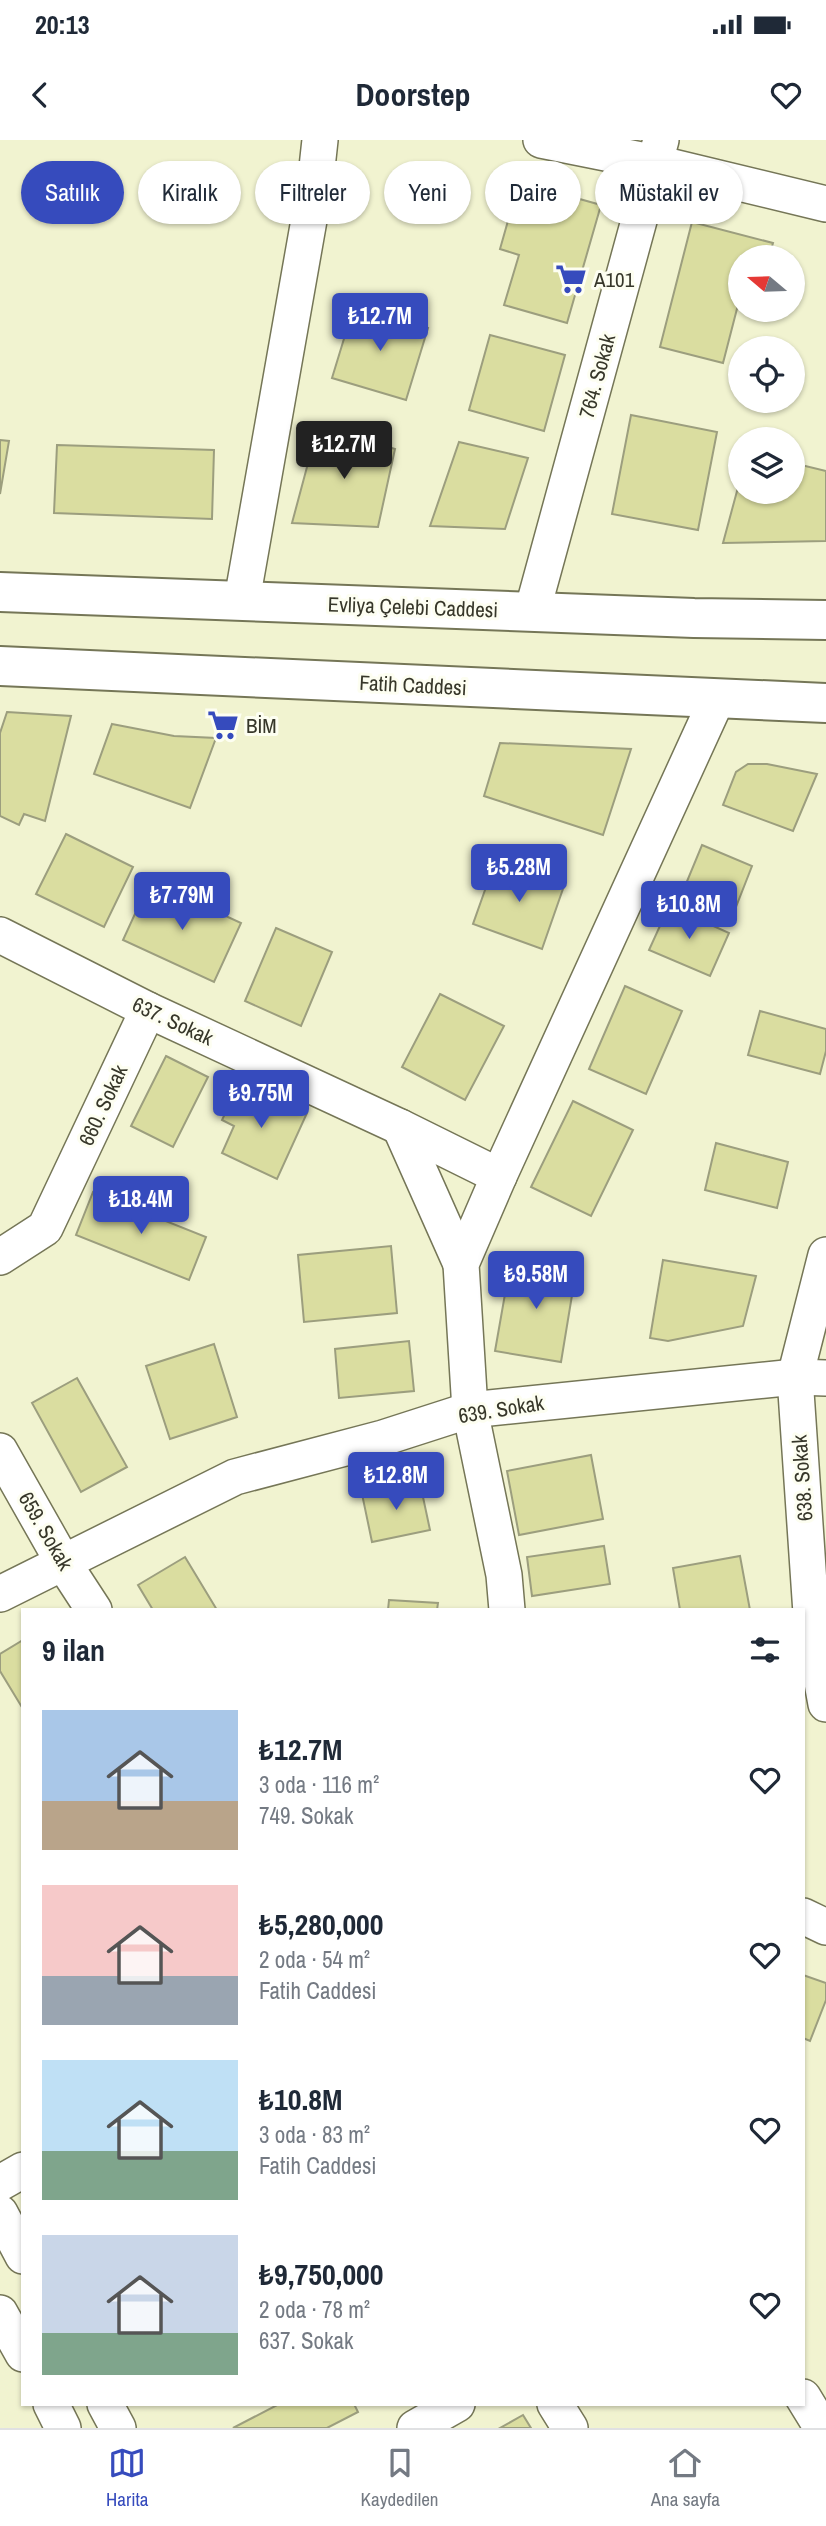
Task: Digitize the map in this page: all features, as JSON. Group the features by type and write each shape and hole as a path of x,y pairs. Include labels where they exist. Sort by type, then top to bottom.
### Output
{"main road":[{"name":"Evliya Çelebi Caddesi","path":"0,592 826,621"},
{"name":"Fatih Caddesi","path":"0,666 826,704"}],"street":[{"path":"242,600 310,213 320,140"},
{"path":"541,140 658,152 826,204"},
{"name":"764. Sokak","path":"532,611 658,152"},
{"path":"461,1264 717,699"},
{"name":"637. Sokak","path":"0,935 148,1010 499,1176"},
{"name":"660. Sokak","path":"0,1257 45,1228 148,1010"},
{"path":"400,1127 461,1264 470,1410 504,1575 507,1608"},
{"name":"638. Sokak","path":"826,1255 810,1377 813,1628 826,1704"},
{"name":"639. Sokak","path":"0,1594 235,1477 383,1438 470,1410 810,1377"},
{"name":"659. Sokak","path":"0,1451 64,1564 93,1608"},
{"path":"805,1917 826,1927"},
{"path":"0,2183 21,2171"},
{"path":"0,2213 21,2252"},
{"path":"0,2313 21,2350"},
{"path":"805,2400 822,2428"},
{"path":"52,2406 64,2428"},
{"path":"106,2406 118,2428"},
{"path":"415,2428 454,2406"},
{"path":"556,2406 570,2428"}],"building":[{"path":"581,199 595,203 596,224 567,323 504,305 519,255 500,249 507,224 581,224"},
{"path":"691,224 773,243 728,245 728,322 734,322 723,363 660,347"},
{"path":"354,306 428,328 406,400 332,378"},
{"path":"490,335 565,355 544,431 469,410"},
{"path":"631,415 717,432 698,530 612,514"},
{"path":"318,426 395,449 378,527 292,523"},
{"path":"0,440 9,441 0,494"},
{"path":"459,442 528,458 505,529 430,526"},
{"path":"57,445 214,450 212,519 54,513"},
{"path":"805,466 826,471 826,541 723,543 734,504 805,504"},
{"path":"7,712 71,716 45,821 24,814 19,825 0,816 0,733"},
{"path":"112,724 174,736 216,738 190,808 94,774"},
{"path":"500,743 631,749 603,835 484,796"},
{"path":"748,764 767,764 817,774 793,831 723,805 736,772"},
{"path":"66,834 133,867 104,927 36,894"},
{"path":"702,845 752,866 734,912 683,891"},
{"path":"496,859 565,883 542,949 473,924"},
{"path":"150,881 241,923 214,982 123,940"},
{"path":"669,906 729,933 710,976 649,950"},
{"path":"276,928 332,952 301,1026 245,1001"},
{"path":"625,986 682,1011 646,1094 589,1069"},
{"path":"440,994 504,1026 465,1100 402,1067"},
{"path":"760,1011 826,1029 826,1051 820,1074 748,1055"},
{"path":"166,1056 208,1077 173,1147 131,1126"},
{"path":"240,1082 307,1113 277,1179 222,1153 234,1126 222,1120"},
{"path":"573,1101 633,1130 591,1216 531,1187"},
{"path":"716,1143 788,1162 777,1208 705,1190"},
{"path":"93,1192 206,1237 189,1280 76,1235"},
{"path":"391,1246 397,1313 304,1322 298,1255"},
{"path":"511,1260 576,1271 561,1362 495,1351"},
{"path":"663,1260 756,1276 743,1326 668,1341 650,1338"},
{"path":"409,1341 414,1391 339,1398 335,1349"},
{"path":"214,1344 237,1417 170,1439 146,1366"},
{"path":"77,1378 127,1467 81,1492 32,1403"},
{"path":"591,1455 603,1519 519,1535 507,1471"},
{"path":"420,1483 430,1530 372,1542 362,1494"},
{"path":"604,1546 610,1584 532,1596 527,1557"},
{"path":"740,1556 750,1608 680,1608 673,1568"},
{"path":"185,1557 216,1608 152,1608 138,1585"},
{"path":"389,1600 438,1603 437,1608 388,1608"},
{"path":"21,1641 21,1706 0,1671 0,1654"},
{"path":"805,1976 826,1983 826,2000 810,2041 805,2039"},
{"path":"275,2406 355,2406 358,2412 327,2428 233,2428"},
{"path":"523,2415 531,2428 500,2428"}],"place":[{"name":"A101","path":"571,279"},
{"name":"BİM","path":"223,725"}]}
